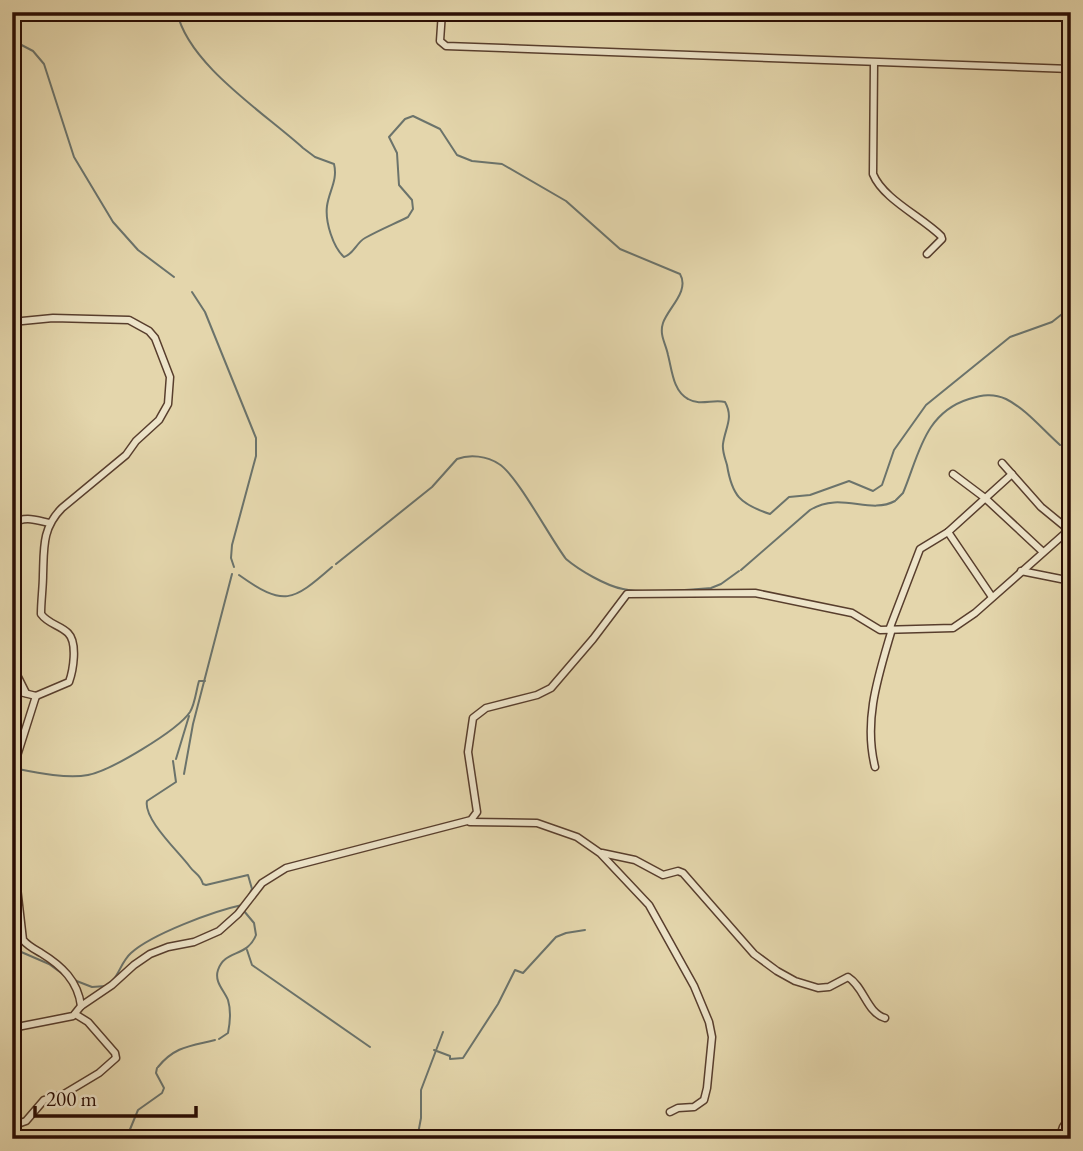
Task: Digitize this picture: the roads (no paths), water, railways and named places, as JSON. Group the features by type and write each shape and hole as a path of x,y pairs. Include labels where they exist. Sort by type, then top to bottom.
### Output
{"street":[{"path":"442,12 440,41 446,46 1071,69"},
{"path":"874,63 873,174 886,191 941,236 942,239 927,254"},
{"path":"12,322 53,318 129,320 149,331 155,338 171,381 166,409 159,420 136,441 126,455 62,508 50,523 43,540 41,614 71,636 73,656 69,682 36,696 12,690"},
{"path":"468,822 477,812 468,752 473,718 486,708 537,695 551,688 627,594 761,594 852,613 876,629 956,627 1070,529 1041,507 1002,463"},
{"path":"953,474 985,498 1043,552"},
{"path":"875,767 871,729 872,705 890,630 920,550 948,532 1012,474"},
{"path":"12,524 29,518 50,523"},
{"path":"948,532 992,597"},
{"path":"1021,571 1071,581"},
{"path":"12,665 26,693"},
{"path":"12,787 16,756 36,696"},
{"path":"12,1028 75,1014 81,1006 150,954 198,941 226,927 262,883 276,873 299,863 468,822 537,823 576,837 600,853 649,905 694,986 709,1022 711,1047 704,1100 694,1107 678,1108 670,1112"},
{"path":"12,844 23,940 67,972 81,1006"},
{"path":"600,853 635,860 663,875 678,871 683,873 735,934 768,965 795,981 818,988 832,985 848,976 876,1013 885,1018"},
{"path":"12,1126 26,1121 44,1100 64,1094 99,1073 116,1058 115,1053 94,1028 75,1014"},
{"path":"1059,1139 1071,1115"}],"waterway":[{"path":"177,12 184,31 196,50 229,86 315,157 334,164 335,175 327,206 327,219 333,241 344,257 365,238 408,217 413,209 412,200 399,185 397,153 389,137 405,119 413,116 440,129 457,155 472,161 502,164 566,201 620,249 680,274 680,293 662,327 674,380 679,391 688,399 725,402 729,418 723,449 732,484 745,502 770,514 789,497 810,495 849,481 873,491 882,485 894,450 926,405 1010,337 1052,322 1071,307"},
{"path":"12,40 33,51 44,64 74,157 113,222 138,250 174,277"},
{"path":"192,292 205,312 256,438 256,456 232,545 231,558 234,567"},
{"path":"896,500 903,493 919,450 933,425 942,414 969,399 987,395 1006,399 1027,414 1060,445"},
{"path":"1063,448 1071,453"},
{"path":"336,564 432,487 457,459 473,456 489,459 506,470 566,559 585,573 609,585 643,591 711,588 739,571"},
{"path":"741,570 810,510 821,505 844,502 875,506 895,501"},
{"path":"239,575 267,592 287,596 307,588 332,567"},
{"path":"184,774 193,724 232,574"},
{"path":"18,769 80,776 111,766 158,739 183,720 192,709 199,681 205,681"},
{"path":"176,759 189,716"},
{"path":"173,761 176,782 147,801 150,817 203,884 248,875 252,889 248,897"},
{"path":"113,980 128,956 153,938 216,912 242,905"},
{"path":"219,1039 228,1033 230,1012 228,1000 218,982 218,970 221,963 247,947 256,935 254,923 244,911"},
{"path":"434,1050 450,1056 450,1059 463,1058 498,1004 515,970 523,973 556,937 585,930"},
{"path":"12,948 49,964 64,975"},
{"path":"247,950 252,965 370,1047"},
{"path":"74,980 92,987 106,986"},
{"path":"417,1139 421,1118 421,1090 443,1032"},
{"path":"158,1067 177,1051 215,1040"},
{"path":"126,1139 138,1110 162,1093 164,1088 156,1073 157,1068"}]}
